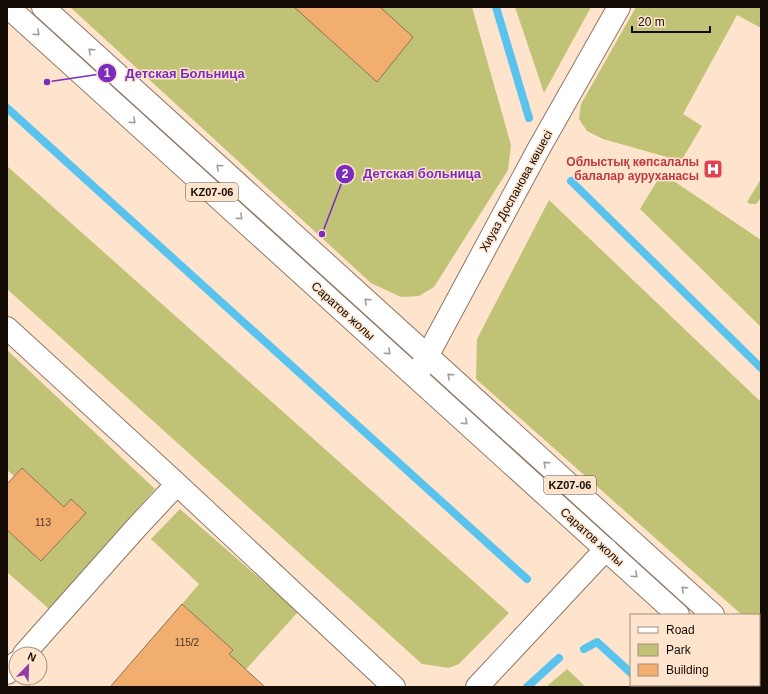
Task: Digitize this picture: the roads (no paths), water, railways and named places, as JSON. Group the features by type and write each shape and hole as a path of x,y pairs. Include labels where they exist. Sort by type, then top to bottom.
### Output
{"main road":[{"name":"Саратов жолы","path":"8,7 677,614"},
{"name":"Саратов жолы","path":"43,7 712,614"},
{"name":"Хиуаз Доспанова көшесі","path":"416,377 538,150 619,7"},
{"path":"7,328 177,484 394,687"},
{"path":"31,646 177,484"},
{"path":"477,687 606,549"}],"waterway":[{"path":"496,7 529,118"},
{"path":"7,108 527,579"},
{"path":"571,181 761,368"},
{"path":"584,649 597,642 630,672"},
{"path":"527,687 559,658"}],"place":[{"name":"Детская Больница","path":"47,82"},
{"name":"Облыстық көпсалалы балалар ауруханасы","path":"713,169"},
{"name":"Детская больница","path":"322,234"}]}
